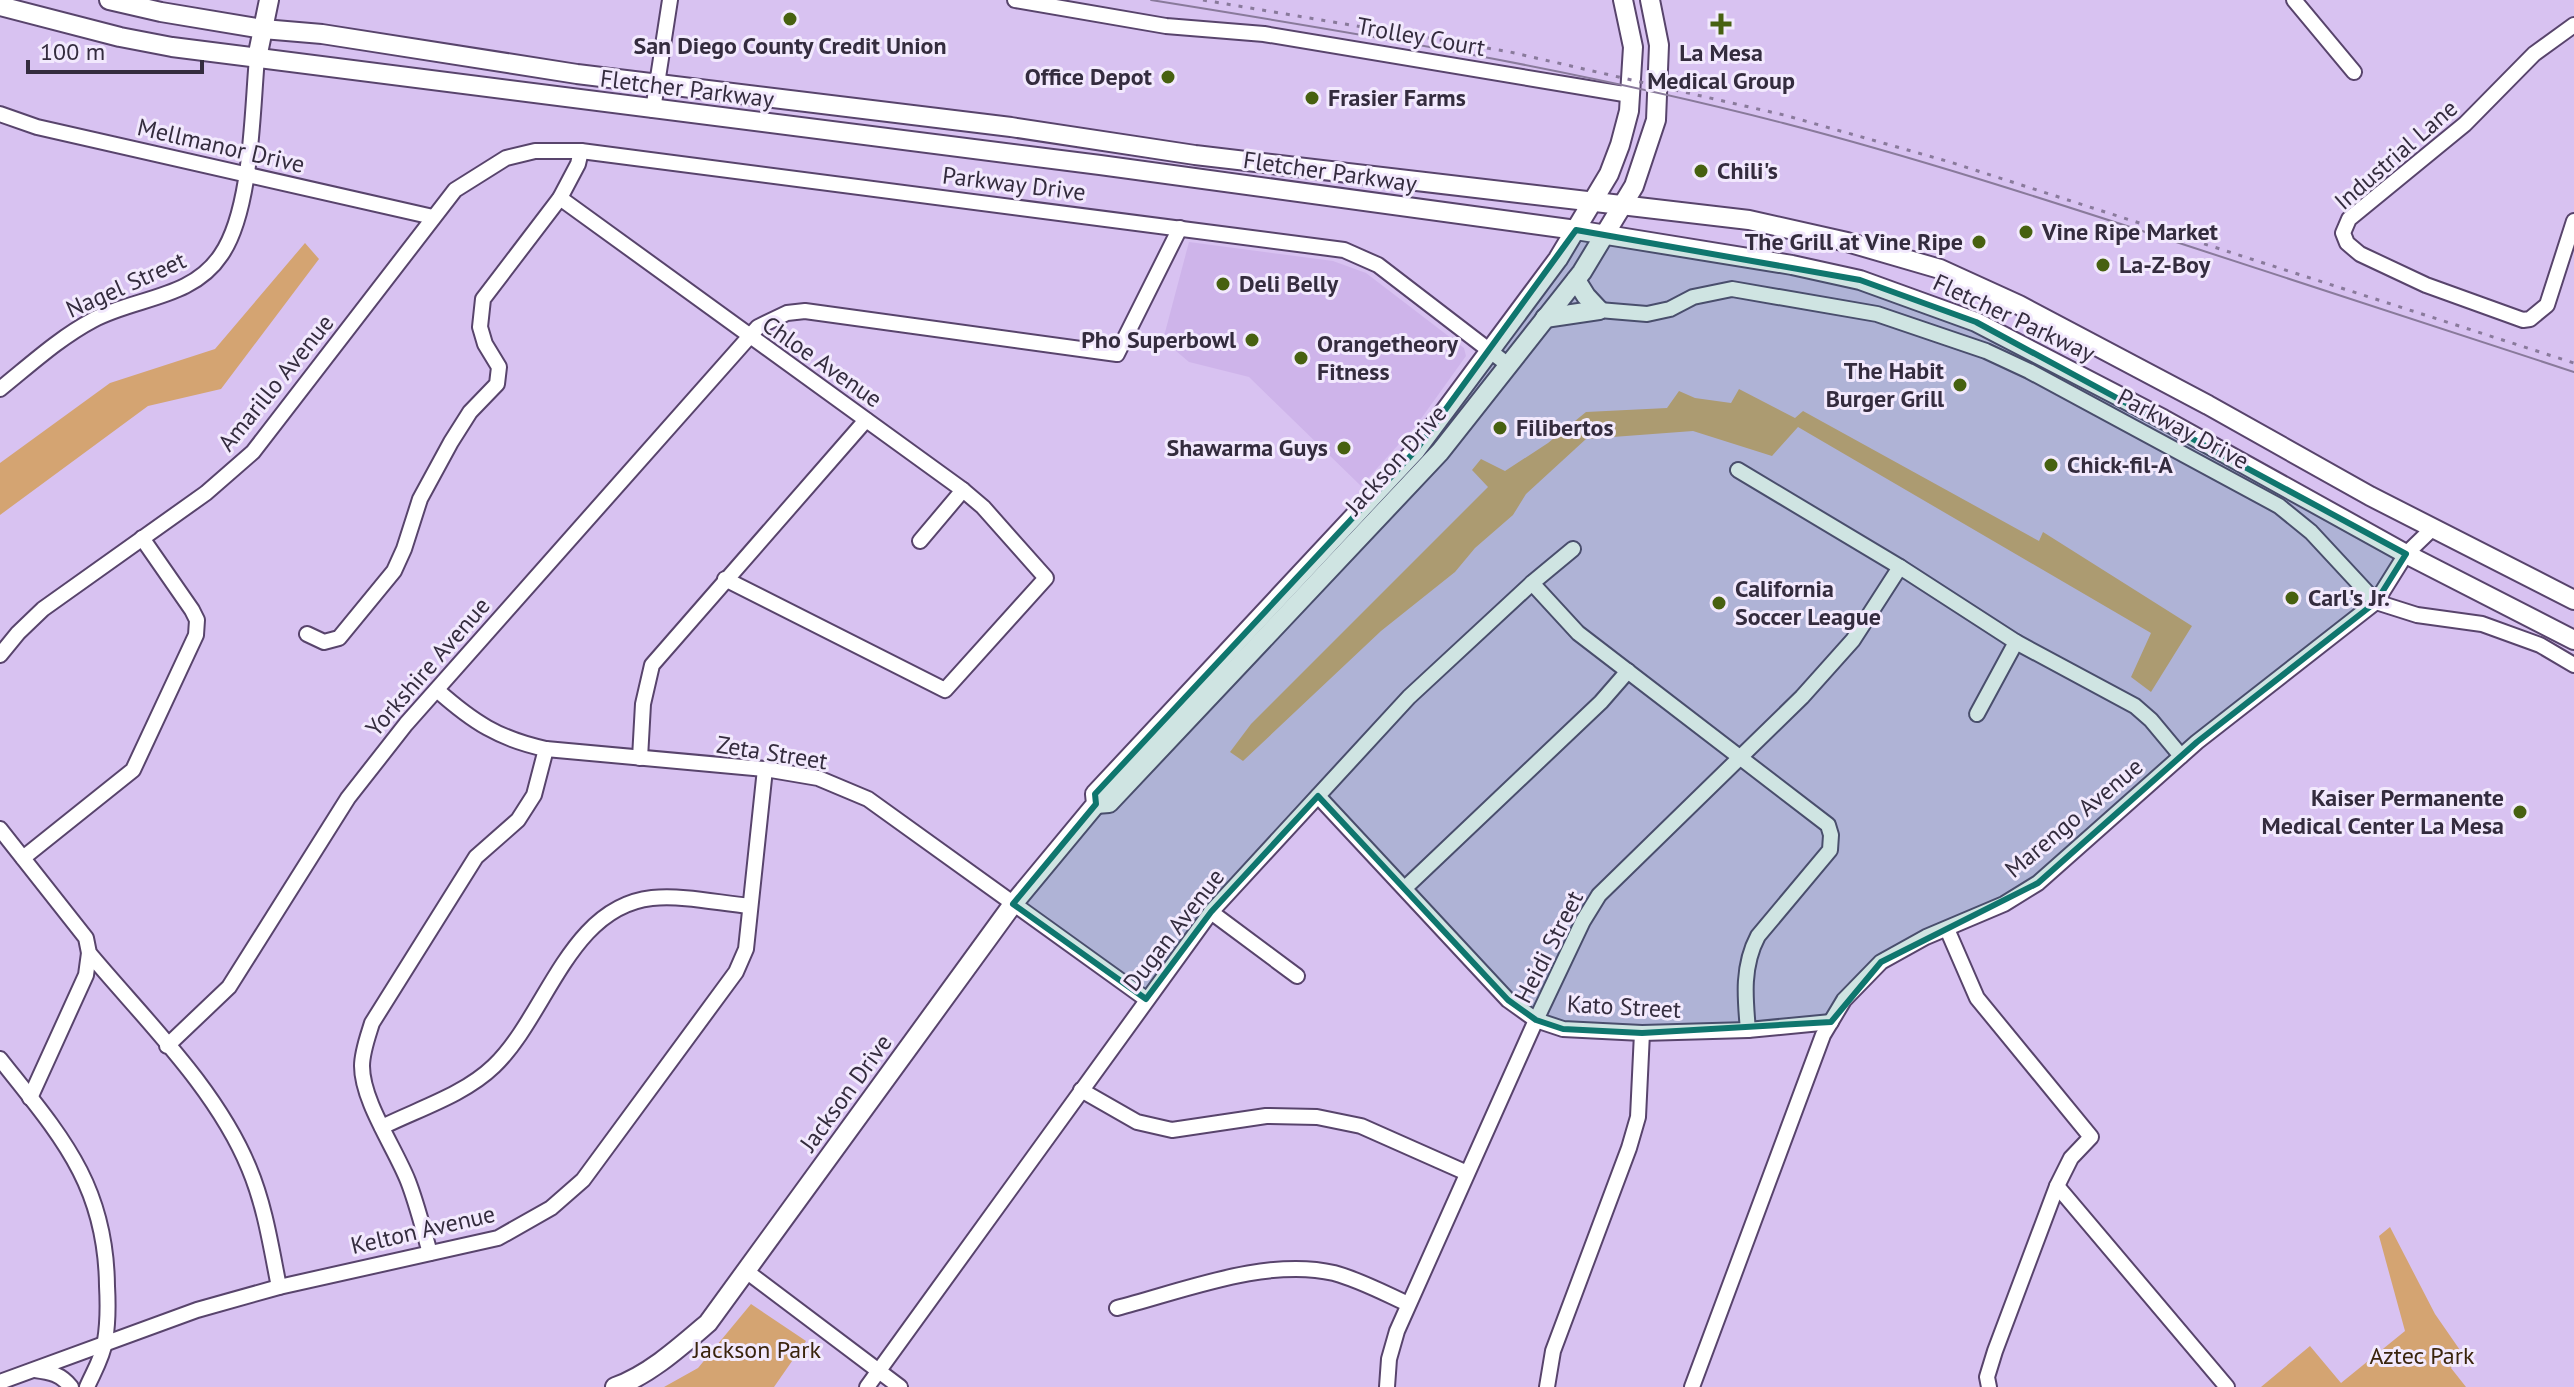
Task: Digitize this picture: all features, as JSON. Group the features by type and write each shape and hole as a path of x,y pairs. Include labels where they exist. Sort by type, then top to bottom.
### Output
{"main road":[{"name":"Fletcher Parkway","path":"109,0 263,29 322,34 577,74 1011,127 1195,155 1749,220 1847,242 1940,269 2019,305 2415,519 2574,600"},
{"path":"257,58 269,0"},
{"name":"Jackson Drive","path":"615,1387 676,1351 708,1323 1013,904 1096,804 1095,794 1416,450 1536,291 1609,174 1620,145 1630,95 1633,47 1623,0"},
{"name":"Jackson Drive","path":"1096,804 1109,803 1440,452 1576,280 1638,175 1656,120 1659,45 1650,0"},
{"name":"Fletcher Parkway","path":"0,6 172,47 1100,165 1605,234 1792,265 1860,280 1976,322 2163,419 2406,554 2574,640"},
{"path":"1576,280 1599,310"},
{"path":"1545,318 1599,310"}],"street":[{"path":"653,110 670,0"},
{"name":"Trolley Court","path":"1015,0 1166,26 1264,34 1630,95"},
{"path":"2294,0 2354,72"},
{"name":"Industrial Lane","path":"2574,25 2534,54 2491,100 2441,145 2349,219 2343,233 2354,251 2426,285 2523,320 2530,319 2547,305 2574,221"},
{"name":"Nagel Street","path":"0,389 60,340 90,321 121,306 175,292 206,273 229,242 246,175 257,58"},
{"name":"Mellmanor Drive","path":"0,114 37,127 433,217"},
{"name":"Parkway Drive","path":"483,170 506,158 535,151 581,151 1344,250 1378,265 1507,364"},
{"path":"307,634 324,642 339,638 394,571 420,499 470,412 494,389 498,379 497,361 485,344 480,327 483,299 560,198 578,164 581,151"},
{"name":"Amarillo Avenue","path":"0,655 43,609 206,493 253,452 455,190 483,170"},
{"name":"Chloe Avenue","path":"560,198 963,490 983,507 1046,578 945,690 725,579"},
{"name":"Yorkshire Avenue","path":"167,1046 229,987 363,775 758,327 787,313 805,311 1117,354 1180,228"},
{"name":"Parkway Drive","path":"1599,310 1647,314 1670,309 1693,297 1732,289 1877,314 1986,351 2029,371 2279,506 2311,532 2376,602 2417,615 2482,624 2540,645 2574,665"},
{"path":"640,758 643,704 652,665 866,420"},
{"path":"1738,470 1900,567 2016,642 2135,706 2181,756"},
{"path":"920,541 963,490"},
{"name":"Marengo Avenue","path":"2406,554 2415,519"},
{"name":"Marengo Avenue","path":"1692,1387 1819,1045 1844,1000 1881,962 1913,943 2004,904 2038,883 2181,756 2280,674 2376,602 2406,554 2433,528"},
{"path":"23,858 133,770 196,635 197,620 192,610 142,538"},
{"name":"Dugan Avenue","path":"867,1387 1211,912 1409,697 1573,549"},
{"name":"Heidi Street","path":"1387,1387 1389,1359 1408,1304 1536,1020 1583,921 1599,895 1742,758 1853,640 1900,567"},
{"path":"1532,583 1578,633 1828,825 1830,850 1758,936 1751,950 1744,989 1748,1030"},
{"path":"1977,714 2016,642"},
{"path":"1405,888 1601,702 1628,671"},
{"name":"Zeta Street","path":"437,690 468,718 518,743 546,749 765,769 818,778 868,799 1146,999"},
{"path":"430,1253 408,1181 382,1127 362,1066 372,1023 476,857 518,820 534,795 546,749"},
{"name":"Kelton Avenue","path":"0,1382 197,1310 279,1287 498,1238 551,1208 583,1180 736,972 746,949 765,769"},
{"name":"Kato Street","path":"1318,796 1508,1000 1536,1020 1563,1029 1642,1033 1748,1030 1831,1022"},
{"path":"0,829 86,938 89,953 86,975 30,1098"},
{"path":"382,1127 472,1084 493,1067 514,1044 582,938 609,913 653,898 750,906"},
{"path":"1211,912 1297,976"},
{"path":"1947,929 1977,998 2091,1137 2071,1158 2057,1186 1995,1351 1987,1377 1989,1387"},
{"path":"89,953 211,1100 242,1151 265,1215 279,1287"},
{"path":"1547,1387 1553,1351 1634,1132 1638,1117 1642,1033"},
{"path":"0,1059 69,1149 97,1209 107,1266 105,1344 87,1387"},
{"path":"1081,1090 1137,1122 1172,1130 1266,1116 1317,1117 1361,1126 1467,1173"},
{"path":"2057,1186 2227,1387"},
{"path":"1117,1308 1255,1272 1291,1267 1333,1273 1408,1304"},
{"path":"746,1271 900,1387"},
{"path":"35,1370 52,1372 71,1387"}],"highlighted area":[{"path":"1576,230 1860,280 1976,322 2406,554 2376,602 2197,742 2038,883 1881,962 1831,1022 1642,1033 1563,1029 1536,1020 1508,1000 1318,796 1211,912 1146,999 1013,904 1096,804 1095,794 1416,450"}],"shaded area":[{"path":"1189,242 1333,261 1366,273 1464,348 1466,356 1418,423 1361,486 1249,377 1189,362 1163,340"}],"green space":[{"path":"305,243 319,259 221,389 148,406 0,515 0,463 110,383 215,349"},
{"path":"1739,389 1795,418 1803,411 2039,541 2043,532 2192,626 2151,692 2131,677 2151,633 1798,427 1772,456 1693,431 1586,439 1526,494 1513,515 1475,548 1455,572 1381,631 1243,761 1230,752 1251,724 1488,487 1472,470 1481,459 1505,471 1548,443 1586,412 1667,408 1679,391 1695,398 1731,403"},
{"name":"Aztec Park","path":"2390,1227 2435,1314 2462,1353 2451,1368 2466,1387 2261,1387 2310,1346 2341,1383 2405,1331 2379,1236"},
{"name":"Jackson Park","path":"751,1304 806,1341 774,1387 664,1387 698,1368"}],"tram line":[{"path":"1151,0 1547,69 1783,123 2027,194 2574,372"}],"railway":[{"path":"1203,0 1510,52 1784,115 1950,162 2574,363"}],"place":[{"name":"San Diego County Credit Union","path":"790,19"},
{"name":"La Mesa Medical Group","path":"1721,24"},
{"name":"Office Depot","path":"1168,77"},
{"name":"Frasier Farms","path":"1312,98"},
{"name":"Chili's","path":"1701,171"},
{"name":"Vine Ripe Market","path":"2026,232"},
{"name":"The Grill at Vine Ripe","path":"1979,242"},
{"name":"La-Z-Boy","path":"2103,265"},
{"name":"Deli Belly","path":"1223,284"},
{"name":"Pho Superbowl","path":"1252,340"},
{"name":"Orangetheory Fitness","path":"1301,358"},
{"name":"The Habit Burger Grill","path":"1960,385"},
{"name":"Filibertos","path":"1500,428"},
{"name":"Shawarma Guys","path":"1344,448"},
{"name":"Chick-fil-A","path":"2051,465"},
{"name":"Carl's Jr.","path":"2292,598"},
{"name":"California Soccer League","path":"1719,603"},
{"name":"Kaiser Permanente Medical Center La Mesa","path":"2520,812"}]}
